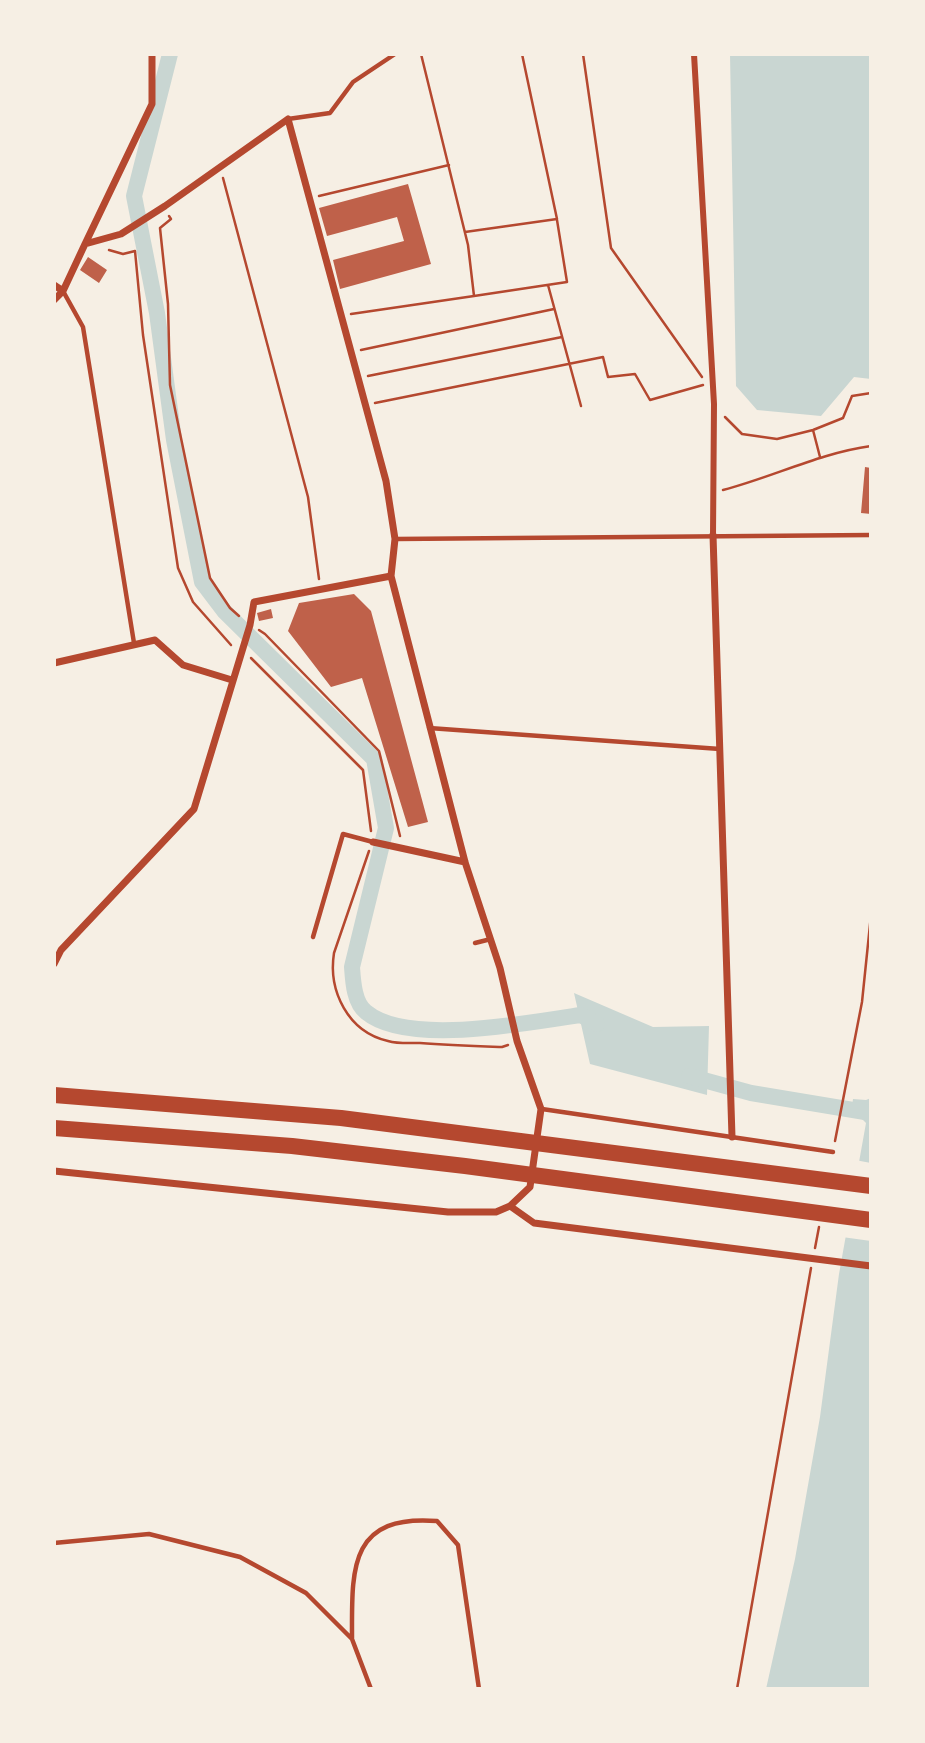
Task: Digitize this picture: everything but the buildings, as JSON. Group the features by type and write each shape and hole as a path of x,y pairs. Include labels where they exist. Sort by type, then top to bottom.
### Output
{"highway":[{"path":"54,1095 341,1118 871,1185"},
{"path":"54,1128 292,1146 871,1220"}],"street":[{"path":"54,300 63,291 152,104 152,54"},
{"path":"694,54 714,404 713,535 732,1137"},
{"path":"54,1171 448,1212 496,1212 510,1206 530,1186 541,1109 517,1041 492,939 465,862 428,727 391,576 395,539 386,481 288,119 162,208 121,233 85,244"},
{"path":"54,285 63,291"},
{"path":"54,964 61,950 194,809 250,625 254,602 391,576"},
{"path":"54,663 155,640 183,665 232,680"},
{"path":"373,842 465,862"},
{"path":"510,1206 534,1223 871,1266"}],"lane":[{"path":"288,119 330,113 354,82 395,54"},
{"path":"63,291 83,327 134,643"},
{"path":"395,539 871,535"},
{"path":"428,727 720,750"},
{"path":"313,937 343,834 373,842"},
{"path":"475,943 492,939"},
{"path":"541,1109 833,1152"},
{"path":"371,1689 352,1639 354,1572 360,1549 379,1531 411,1519 437,1521 458,1545 479,1689"},
{"path":"54,1544 149,1534 240,1557 306,1593 352,1639"}],"path":[{"path":"421,54 465,232 474,296"},
{"path":"341,315 567,282 557,219 522,54"},
{"path":"365,405 604,357 608,377 635,374 650,400 707,384 611,248 583,54"},
{"path":"310,199 449,165"},
{"path":"220,167 308,498 320,589"},
{"path":"162,208 171,219 160,228 168,304 170,385 210,578 230,608 265,634 379,751 400,832 398,848"},
{"path":"465,232 557,219"},
{"path":"85,244 123,254 135,251 143,335 178,568 193,602 240,654 253,658 363,770 373,842 331,970 335,990 344,1010 361,1030 388,1041 502,1047 517,1041"},
{"path":"548,285 581,406"},
{"path":"351,352 554,309"},
{"path":"358,378 562,337"},
{"path":"714,404 742,434 778,439 813,430 843,418 852,396 871,393"},
{"path":"813,430 820,459"},
{"path":"713,492 750,483 778,471 847,450 871,446"},
{"path":"833,1152 862,1002 871,915"},
{"path":"814,1255 821,1216"},
{"path":"737,1689 811,1268"}],"shaded area":[{"path":"730,54 871,54 871,379 854,377 821,416 757,410 736,386"},
{"path":"574,993 653,1027 709,1026 707,1095 590,1064"},
{"path":"871,1098 871,1689 766,1689 795,1559 820,1417 839,1274 866,1123 851,1114 853,1099"}],"pier":[{"path":"855,1160 871,1163 871,1241 842,1237"}],"waterway":[{"path":"170,54 134,196 157,313 174,440 202,582 224,611 374,759 386,828 352,967 359,1003 366,1012 385,1022 410,1028 470,1029 581,1015 597,1024"},
{"path":"689,1076 751,1093 871,1113"}]}
